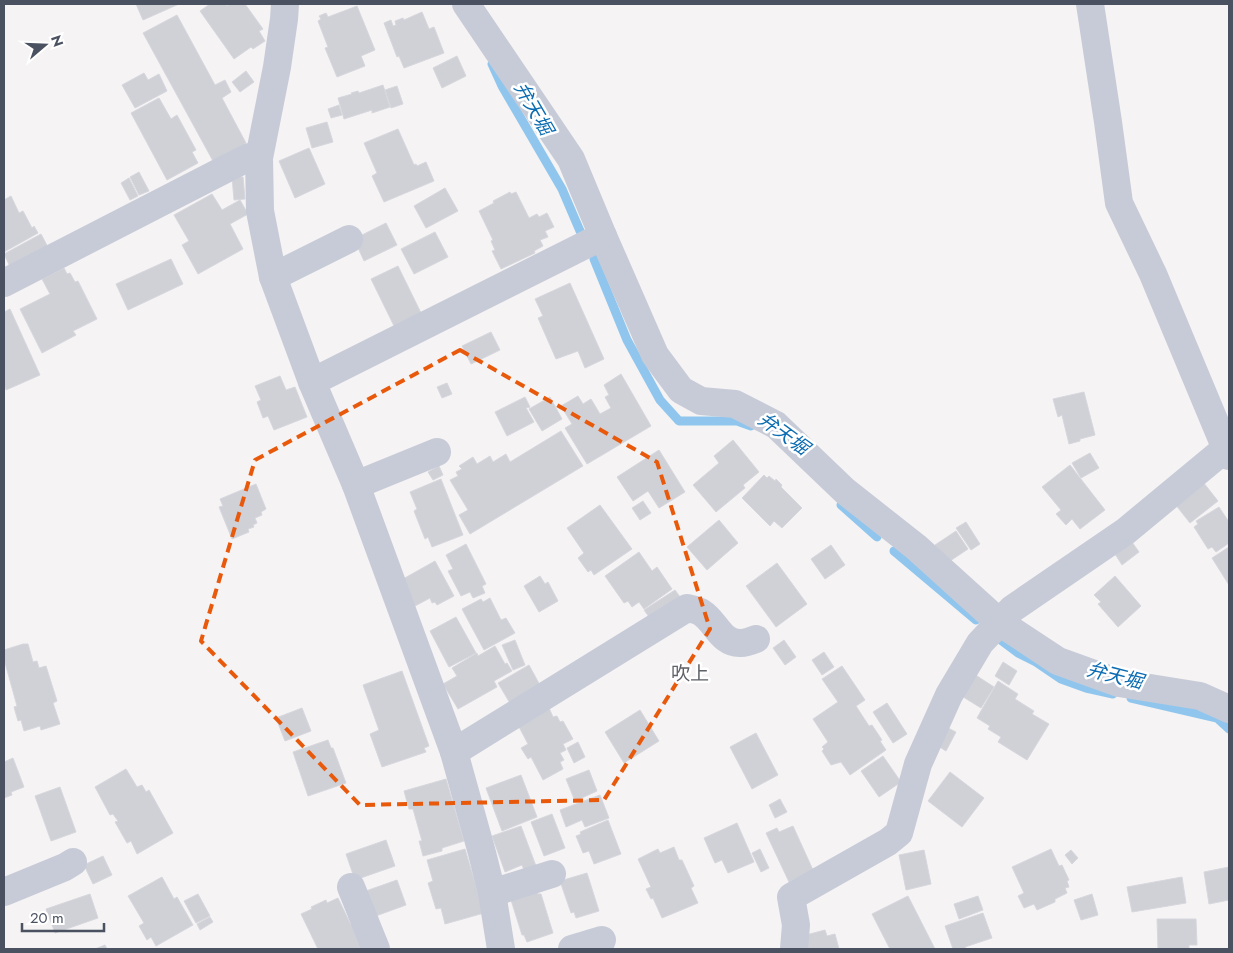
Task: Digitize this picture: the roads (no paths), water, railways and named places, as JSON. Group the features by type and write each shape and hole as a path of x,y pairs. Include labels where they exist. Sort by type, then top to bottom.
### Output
{"street":[{"path":"285,4 278,57 260,158 260,211 273,277 312,382 356,485 454,752 492,893 501,949"},
{"path":"466,4 571,159 655,355 681,390 701,401 734,404 776,425 845,490 916,546 999,622 1058,661 1119,683 1200,696 1229,708"},
{"path":"794,949 796,925 791,897 888,842 899,833 918,764 949,695 980,643 1012,609 1126,531 1227,453 1152,274 1119,203 1090,4"},
{"path":"4,283 249,157 260,158"},
{"path":"312,382 603,236"},
{"path":"273,277 350,239"},
{"path":"356,485 437,452"},
{"path":"454,752 687,608 700,611 712,622 722,636 730,641 741,643 756,639"},
{"path":"4,892 73,862"},
{"path":"492,893 552,874"},
{"path":"351,887 376,949"},
{"path":"572,949 602,940"}],"waterway":[{"name":"弁天堀","path":"492,64 502,86 562,189 580,231"},
{"name":"弁天堀","path":"594,259 627,340 660,400 679,421 737,421 751,426"},
{"name":"弁天堀","path":"841,505 877,537"},
{"name":"弁天堀","path":"894,551 976,620"},
{"name":"弁天堀","path":"998,638 1018,653 1036,662 1061,679 1086,688 1113,694"},
{"name":"弁天堀","path":"1131,698 1217,718 1229,729"}],"district":[{"name":"吹上","path":"690,673"}]}
